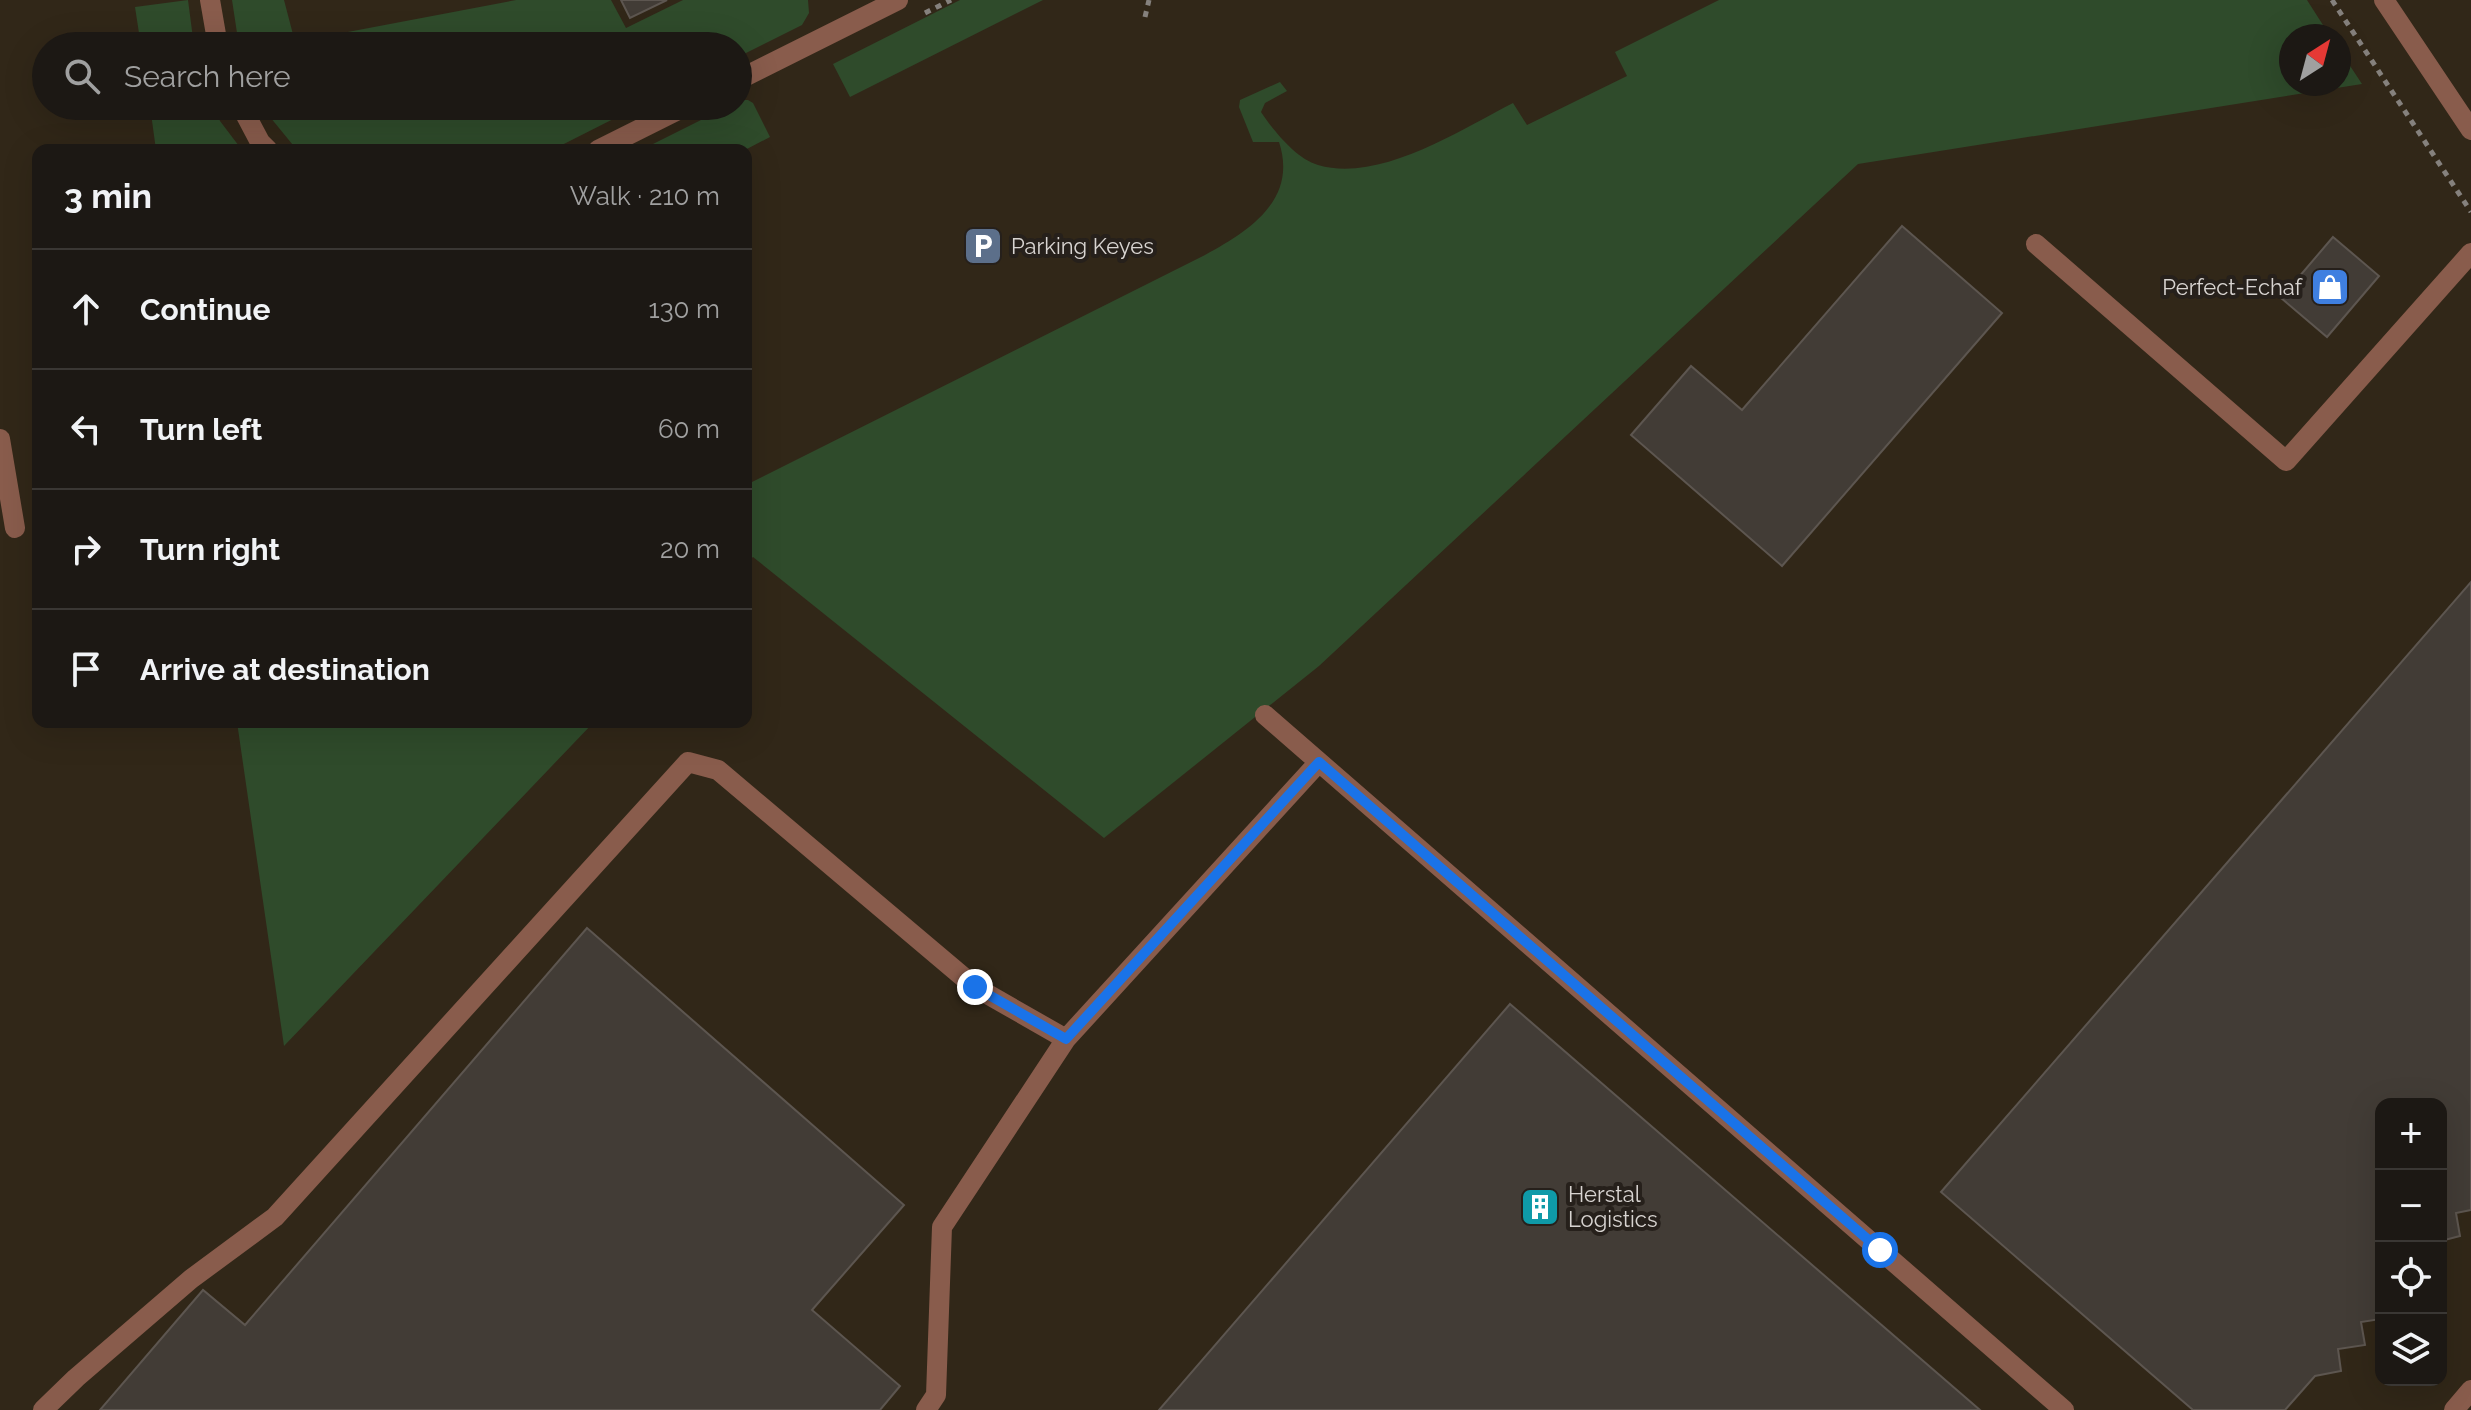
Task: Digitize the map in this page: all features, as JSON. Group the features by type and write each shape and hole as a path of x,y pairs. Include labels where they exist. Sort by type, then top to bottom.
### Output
{"street":[{"path":"210,0 216,32"},
{"path":"752,73 898,0"},
{"path":"2384,0 2471,130"},
{"path":"248,120 262,144"},
{"path":"610,144 658,120"},
{"path":"2036,244 2286,461 2471,253"},
{"path":"0,439 15,528"},
{"path":"1265,715 2064,1410"},
{"path":"43,1410 191,1279 275,1217 688,762 718,770 975,987 1066,1039"},
{"path":"926,1410 936,1395 942,1227 1066,1039 1319,762"},
{"path":"2454,1410 2471,1390"}],"path":[{"path":"1145,17 1149,0"},
{"path":"2332,0 2471,212"}],"shaded area":[{"path":"0,0 2471,0 2471,1410 0,1410"}],"green space":[{"path":"188,0 192,32 139,32 135,7"},
{"path":"232,0 284,0 292,32 237,32"},
{"path":"516,0 611,0 626,28 683,0 808,0 809,13 802,25 752,50 752,32 348,32"},
{"path":"960,0 1043,0 850,97 833,64"},
{"path":"1719,0 2307,0 2322,24 2279,24 2279,96 2286,96 1858,164 1319,666 1104,838 752,558 752,482 1205,255 1253,224 1276,197 1282,181 1283,163 1279,142 1253,142 1239,107 1240,100 1280,82 1287,91 1265,103 1261,112 1302,157 1318,165 1342,169 1367,167 1419,151 1513,103 1527,125 1627,76 1615,52"},
{"path":"2351,67 2362,84 2351,86"},
{"path":"752,102 770,137 752,146 653,144 701,120 752,120"},
{"path":"152,120 220,120 237,144 155,144"},
{"path":"272,120 611,120 564,144 292,144"},
{"path":"238,728 588,728 284,1046"}],"building":[{"path":"621,0 667,0 630,18"},
{"path":"1902,226 2002,313 1782,566 1631,435 1691,366 1742,410"},
{"name":"Perfect-Echaf","path":"2333,237 2379,276 2327,337 2281,298"},
{"path":"2471,582 2471,1210 2456,1213 2460,1236 2447,1239 2447,1098 2375,1098 2375,1320 2361,1322 2365,1345 2338,1349 2341,1371 2315,1376 2285,1410 2193,1410 1941,1192"},
{"path":"587,928 904,1205 812,1310 900,1386 880,1410 100,1410 203,1290 245,1325"},
{"name":"Herstal Logistics","path":"1510,1004 1980,1410 1159,1410"}],"place":[{"name":"Parking Keyes","path":"983,246"},
{"name":"Perfect-Echaf","path":"2330,287"},
{"name":"Herstal Logistics","path":"1540,1207"}],"route":[{"path":"975,987 1066,1039 1319,762 1880,1250"}]}
